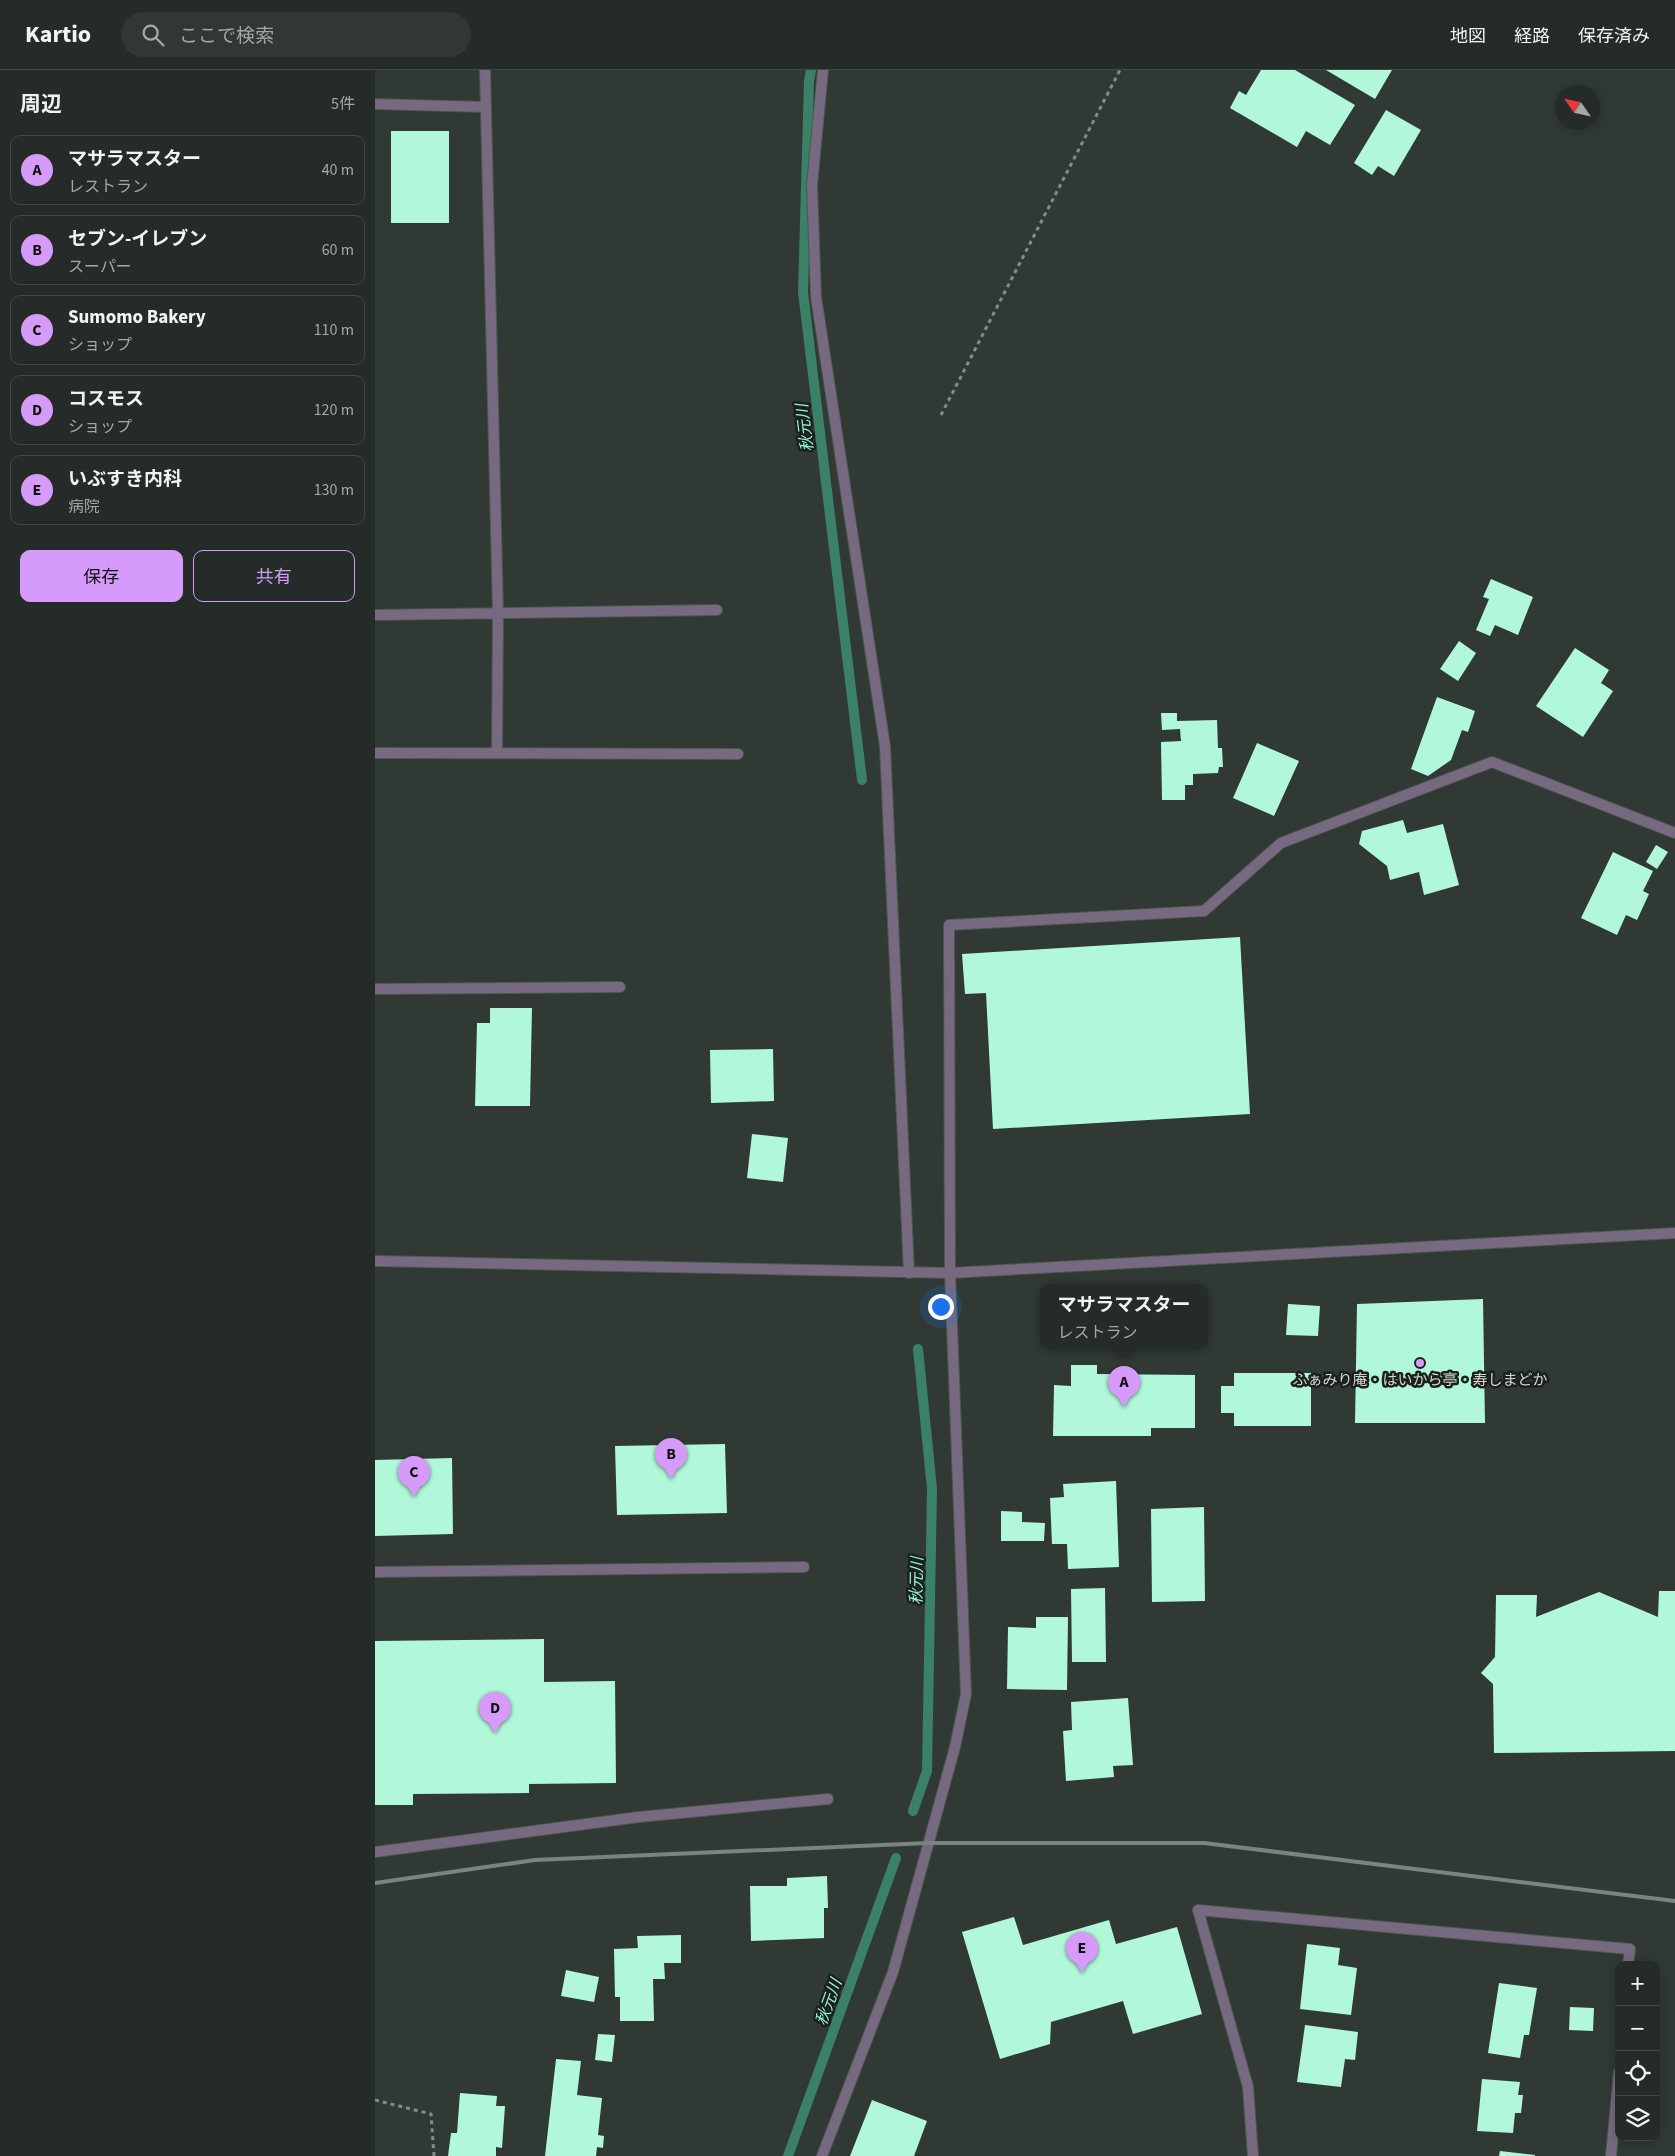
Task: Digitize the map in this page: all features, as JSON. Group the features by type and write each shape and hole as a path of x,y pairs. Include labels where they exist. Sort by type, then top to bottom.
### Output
{"street":[{"path":"485,70 498,614 497,754"},
{"path":"823,70 812,184 816,297 885,746 909,1273"},
{"path":"375,104 485,107"},
{"path":"375,615 717,610"},
{"path":"375,753 737,754"},
{"path":"822,2156 893,1972 955,1747 966,1694 950,1273 949,925 1204,911 1281,843 1492,762 1675,834"},
{"path":"375,989 620,987"},
{"path":"375,1261 950,1273 1675,1233"},
{"path":"375,1572 804,1567"},
{"path":"375,1852 639,1817 828,1799"},
{"path":"1253,2156 1248,2087 1198,1910 1630,1949 1628,1961"},
{"path":"1611,2156 1617,2096"}],"path":[{"path":"941,415 1120,70"},
{"path":"375,2100 431,2114 434,2156"}],"building":[{"path":"1261,70 1295,70 1355,105 1330,145 1306,131 1297,147 1230,108 1239,91 1246,95"},
{"path":"1326,70 1392,70 1375,99"},
{"path":"1386,110 1421,130 1394,176 1378,166 1372,175 1354,163"},
{"path":"391,131 449,131 449,223 391,223"},
{"path":"1491,579 1533,597 1518,635 1495,625 1490,636 1476,630 1489,599 1483,597"},
{"path":"1459,641 1476,653 1458,681 1440,669"},
{"path":"1575,648 1609,670 1601,683 1613,691 1583,737 1536,706"},
{"path":"1437,697 1475,711 1468,732 1462,730 1451,760 1428,776 1411,769"},
{"path":"1161,713 1177,713 1177,721 1217,720 1218,748 1222,748 1223,767 1219,767 1218,773 1193,774 1193,785 1185,785 1185,800 1162,800 1161,742 1181,741 1180,729 1162,730"},
{"path":"1257,743 1299,761 1274,816 1233,798"},
{"path":"1403,820 1407,833 1443,824 1459,885 1424,895 1419,872 1390,880 1387,866 1359,844 1362,831"},
{"path":"1656,845 1668,852 1657,869 1646,862"},
{"path":"1613,852 1653,871 1643,891 1649,894 1637,920 1626,915 1617,935 1581,918"},
{"path":"1240,937 1250,1114 993,1129 986,993 965,994 962,954"},
{"path":"490,1008 532,1008 530,1106 475,1106 477,1023 490,1023"},
{"path":"773,1049 774,1101 711,1103 710,1050"},
{"path":"752,1134 788,1138 783,1182 747,1178"},
{"name":"ふぁみり庵・はいから亭・寿しまどか","path":"1483,1299 1485,1423 1355,1423 1357,1304"},
{"path":"1288,1304 1320,1306 1318,1336 1286,1335"},
{"path":"1071,1365 1097,1365 1097,1374 1195,1375 1195,1428 1151,1428 1151,1436 1053,1436 1054,1385 1071,1386"},
{"path":"1234,1373 1311,1373 1311,1426 1234,1426 1234,1413 1221,1413 1221,1386 1234,1386"},
{"path":"725,1444 727,1513 617,1515 615,1446"},
{"path":"452,1458 453,1534 375,1536 375,1460"},
{"path":"1116,1481 1119,1567 1068,1569 1067,1544 1052,1544 1050,1498 1064,1497 1063,1484"},
{"path":"1204,1507 1205,1601 1152,1602 1151,1509"},
{"path":"1001,1511 1022,1512 1022,1522 1045,1523 1044,1541 1001,1541"},
{"path":"1105,1588 1106,1662 1072,1662 1071,1589"},
{"path":"1659,1591 1675,1591 1675,1751 1494,1753 1493,1684 1481,1673 1495,1657 1496,1595 1537,1595 1536,1617 1599,1592 1658,1617"},
{"path":"1036,1617 1068,1617 1067,1690 1007,1689 1008,1627 1036,1628"},
{"path":"544,1639 544,1682 615,1681 616,1783 529,1784 529,1793 413,1794 413,1805 375,1805 375,1641"},
{"path":"1128,1698 1133,1765 1113,1766 1114,1777 1066,1781 1063,1731 1072,1730 1071,1702"},
{"path":"827,1876 828,1908 824,1908 824,1938 751,1941 750,1886 787,1886 787,1878"},
{"path":"1014,1917 1023,1945 1109,1920 1116,1944 1177,1927 1202,2014 1133,2034 1123,2001 1051,2022 1050,2044 1000,2059 962,1932"},
{"path":"681,1935 681,1963 664,1963 665,1979 653,1979 654,2021 620,2021 620,1997 615,1997 614,1949 638,1948 637,1936"},
{"path":"1307,1944 1340,1948 1338,1965 1357,1968 1351,2015 1300,2009"},
{"path":"566,1970 599,1977 594,2002 561,1996"},
{"path":"1499,1983 1537,1988 1529,2035 1524,2035 1520,2058 1488,2053"},
{"path":"1570,2007 1594,2008 1593,2031 1569,2030"},
{"path":"1305,2025 1358,2032 1355,2060 1345,2059 1341,2087 1297,2082"},
{"path":"598,2034 615,2035 612,2062 595,2060"},
{"path":"556,2059 581,2061 577,2095 602,2098 598,2135 604,2136 603,2148 597,2147 596,2156 545,2156"},
{"path":"1482,2079 1520,2082 1518,2095 1523,2095 1521,2113 1515,2113 1513,2133 1477,2131"},
{"path":"460,2093 497,2096 496,2106 505,2106 502,2148 496,2147 496,2156 448,2156 451,2133 457,2133"},
{"path":"872,2100 927,2121 914,2156 850,2156"},
{"path":"1500,2151 1535,2155 1535,2156 1499,2156"}],"waterway":[{"name":"秋元川","path":"811,70 809,81 803,292 862,780"},
{"name":"秋元川","path":"913,1811 927,1771 932,1489 918,1349"},
{"name":"秋元川","path":"788,2156 896,1858"}],"railway":[{"path":"375,1883 535,1860 928,1843 1204,1843 1675,1901"}],"place":[{"name":"ふぁみり庵・はいから亭・寿しまどか","path":"1420,1363"},
{"name":"マサラマスター","path":"1124,1407"},
{"name":"セブン-イレブン","path":"671,1479"},
{"name":"Sumomo Bakery","path":"414,1497"},
{"name":"コスモス","path":"495,1733"},
{"name":"いぶすき内科","path":"1082,1973"}]}
